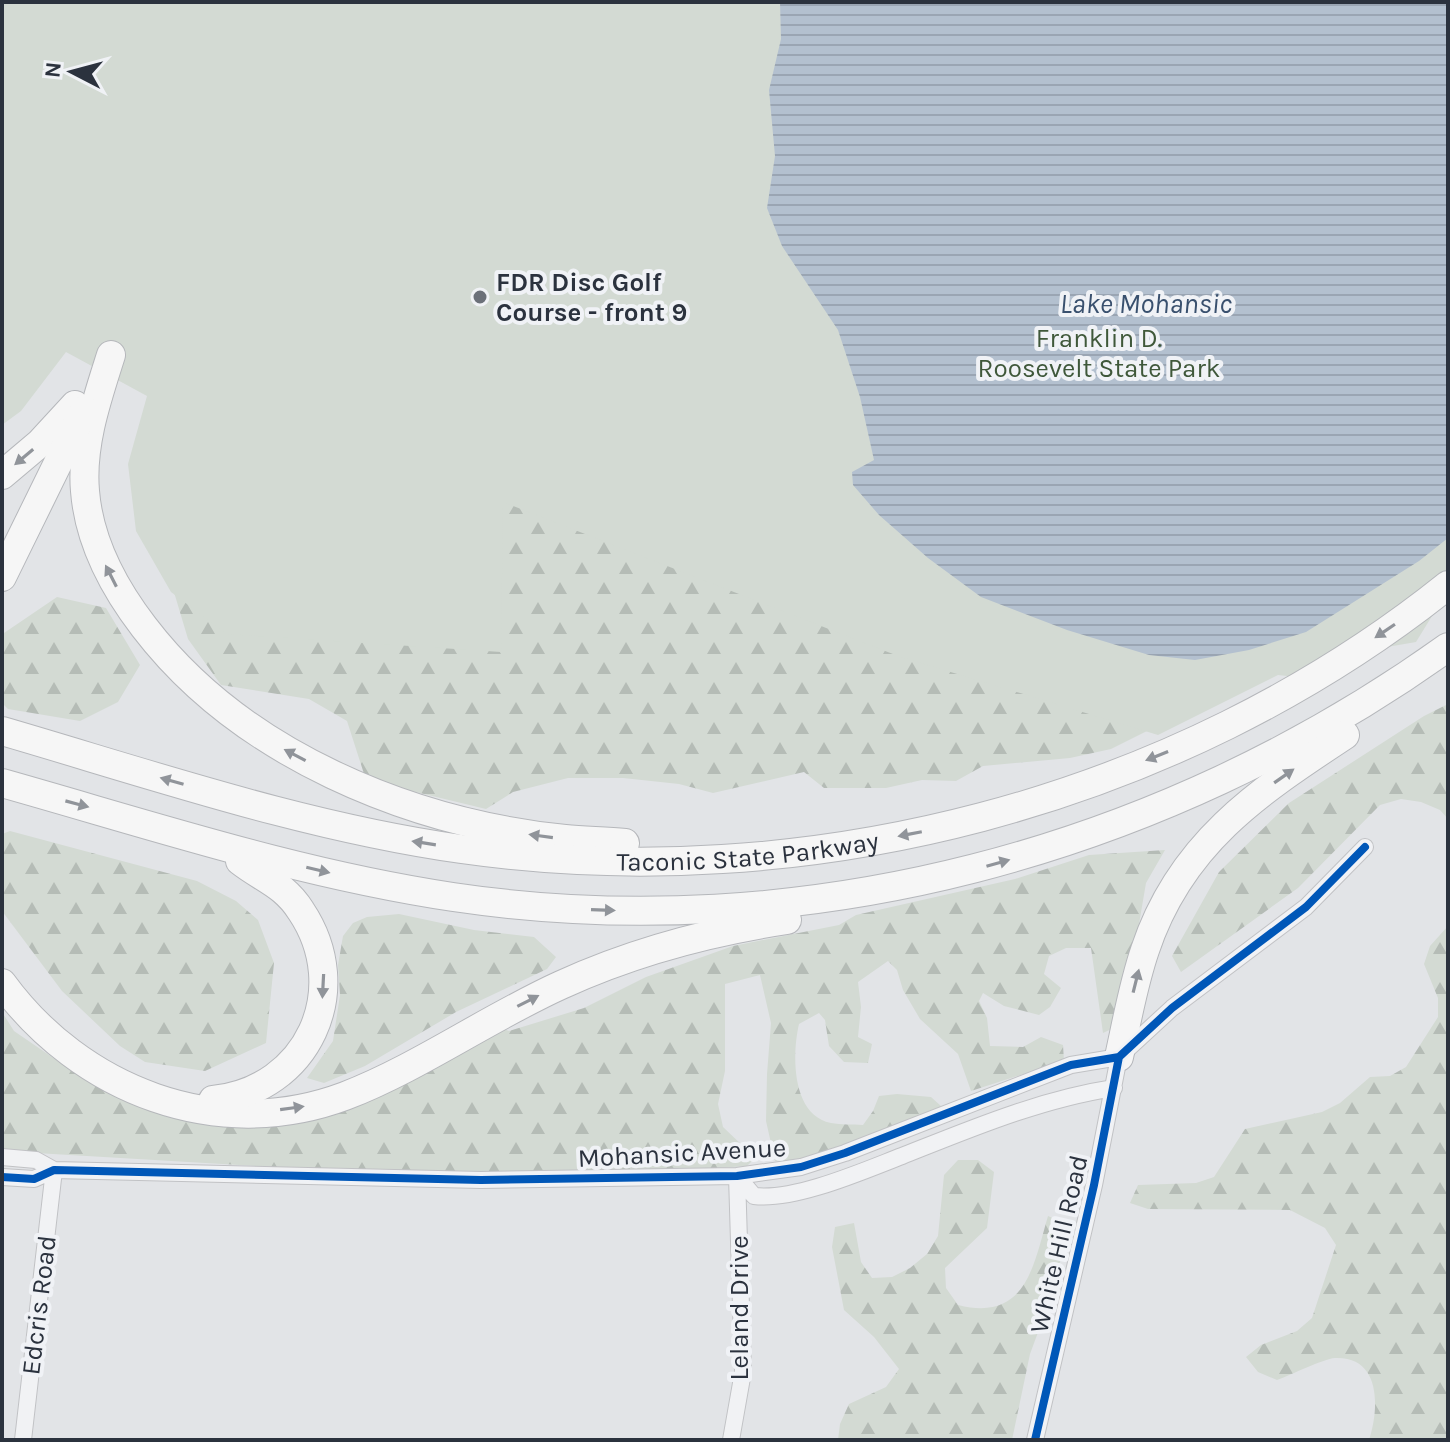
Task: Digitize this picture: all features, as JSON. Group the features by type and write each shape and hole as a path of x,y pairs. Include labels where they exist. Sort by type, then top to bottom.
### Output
{"highway":[{"path":"2,475 58,425 111,355"},
{"path":"2,577 111,355"},
{"path":"111,355 85,457 85,492 92,530 106,567 127,604 170,658 209,697 290,753 341,778 402,801 460,819 519,832 566,839 643,844 669,860"},
{"name":"Taconic State Parkway","path":"2,731 274,810 412,841 527,857 618,861 773,855 875,841 977,818 1076,788 1171,750 1264,705 1352,652 1448,585"},
{"name":"Taconic State Parkway","path":"2,783 301,867 403,888 560,908 719,909 823,899 894,885 988,866 1083,836 1180,800 1240,773 1320,730 1399,682 1448,647"},
{"path":"1119,1057 1137,977 1151,934 1176,883 1200,850 1251,800 1394,704 1448,659"},
{"path":"160,1099 216,1100 241,1095 264,1085 284,1071 300,1054 321,1008 324,982 321,954 302,912 284,890 216,843"},
{"path":"2,983 33,1022 71,1056 116,1082 189,1108 229,1112 275,1111 328,1101 376,1081 541,994 625,959 704,935 847,911 872,900 894,885"}],"street":[{"path":"1119,1057 1172,1008 1306,907 1365,847"},
{"name":"White Hill Road","path":"1035,1440 1094,1185 1119,1057"},
{"name":"Mohansic Avenue","path":"2,1177 34,1179 54,1170 408,1179 737,1176 824,1161 1071,1065 1119,1057"},
{"name":"Mohansic Avenue","path":"737,1176 754,1196 809,1188 1060,1099 1114,1088"},
{"name":"Mohansic Avenue","path":"2,1157 36,1160 54,1170"},
{"name":"Edcris Road","path":"23,1440 54,1170"},
{"name":"Leland Drive","path":"731,1440 743,1372 737,1176"}],"green space":[{"name":"Franklin D. Roosevelt State Park","path":"2,2 1448,2 1448,590 1416,642 1341,655 1305,678 1278,675 1158,735 898,656 503,502 501,652 227,634 171,592 136,531 128,464 147,396 66,352 21,411 2,425"},
{"path":"281,407 1147,731 1111,749 1070,758 983,766 956,781 922,780 886,788 824,788 804,772 713,793 679,784 623,778 568,778 513,792 486,809 366,780 347,721 309,699 221,685 188,639 153,522"},
{"path":"57,597 106,608 140,665 118,702 80,721 8,709 2,703 4,633"},
{"path":"1448,704 1448,819 1440,810 1421,802 1401,799 1380,805 1298,888 1181,972 1172,956 1219,872 1289,803 1424,716"},
{"path":"10,831 197,881 236,901 258,920 274,963 266,1043 205,1071 145,1062 120,1046 62,991 2,911 2,834"},
{"path":"1165,850 1146,883 1122,1024 1103,1033 1091,948 1066,948 1049,956 1044,974 1061,988 1050,1007 1039,1015 1004,1006 983,993 979,1001 987,1018 990,1046 1023,1047 1041,1037 1063,1045 1064,1061 971,1091 958,1054 920,1019 903,990 897,970 888,961 858,982 861,1007 858,1037 872,1044 868,1063 844,1062 829,1046 825,1020 819,1013 799,1024 795,1051 797,1082 808,1108 818,1118 831,1123 863,1125 879,1096 897,1094 931,1097 941,1106 918,1121 810,1160 775,1161 766,1121 771,1023 760,975 725,984 725,1071 718,1104 723,1127 743,1146 760,1153 747,1166 614,1175 323,1170 2,1151 2,1012 14,1031 87,1081 168,1110 263,1119 493,1025 509,1031 584,1008 646,977 733,946 839,925 856,915 1015,879 1089,855"},
{"path":"399,914 474,930 534,937 556,957 547,969 456,1012 365,1066 324,1083 307,1078 333,1041 340,995 338,965 343,936 353,923 367,917"},
{"path":"1448,926 1448,1440 1369,1440 1375,1400 1369,1375 1362,1366 1335,1358 1277,1380 1258,1372 1246,1357 1261,1345 1297,1331 1312,1318 1336,1245 1325,1228 1290,1210 1148,1209 1130,1203 1138,1185 1196,1183 1214,1177 1245,1129 1322,1112 1340,1103 1370,1077 1390,1076 1406,1067 1438,1017 1438,998 1424,964 1430,946"},
{"path":"958,1160 978,1160 994,1172 987,1228 945,1268 946,1288 958,1305 981,1308 999,1305 1012,1298 1031,1271 1048,1216 1066,1224 1057,1281 1030,1354 1012,1440 838,1440 840,1424 849,1404 886,1387 899,1369 874,1337 844,1310 832,1247 835,1227 854,1223 861,1262 872,1278 892,1277 910,1268 927,1254 938,1236 944,1175"}],"water":[{"name":"Lake Mohansic","path":"780,2 1448,2 1448,538 1419,561 1306,632 1249,650 1195,660 1149,655 1067,630 981,597 928,558 879,515 853,485 852,472 874,460 860,397 838,330 782,246 767,208 775,156 769,90 781,39"}],"cycle path":[{"path":"2,1177 34,1179 54,1170 481,1180 737,1176 801,1167 845,1153 1071,1065 1119,1057 1172,1008 1306,907 1365,847"},
{"path":"1035,1440 1094,1185 1119,1057"}],"place":[{"name":"FDR Disc Golf Course - front 9","path":"480,297"}]}
